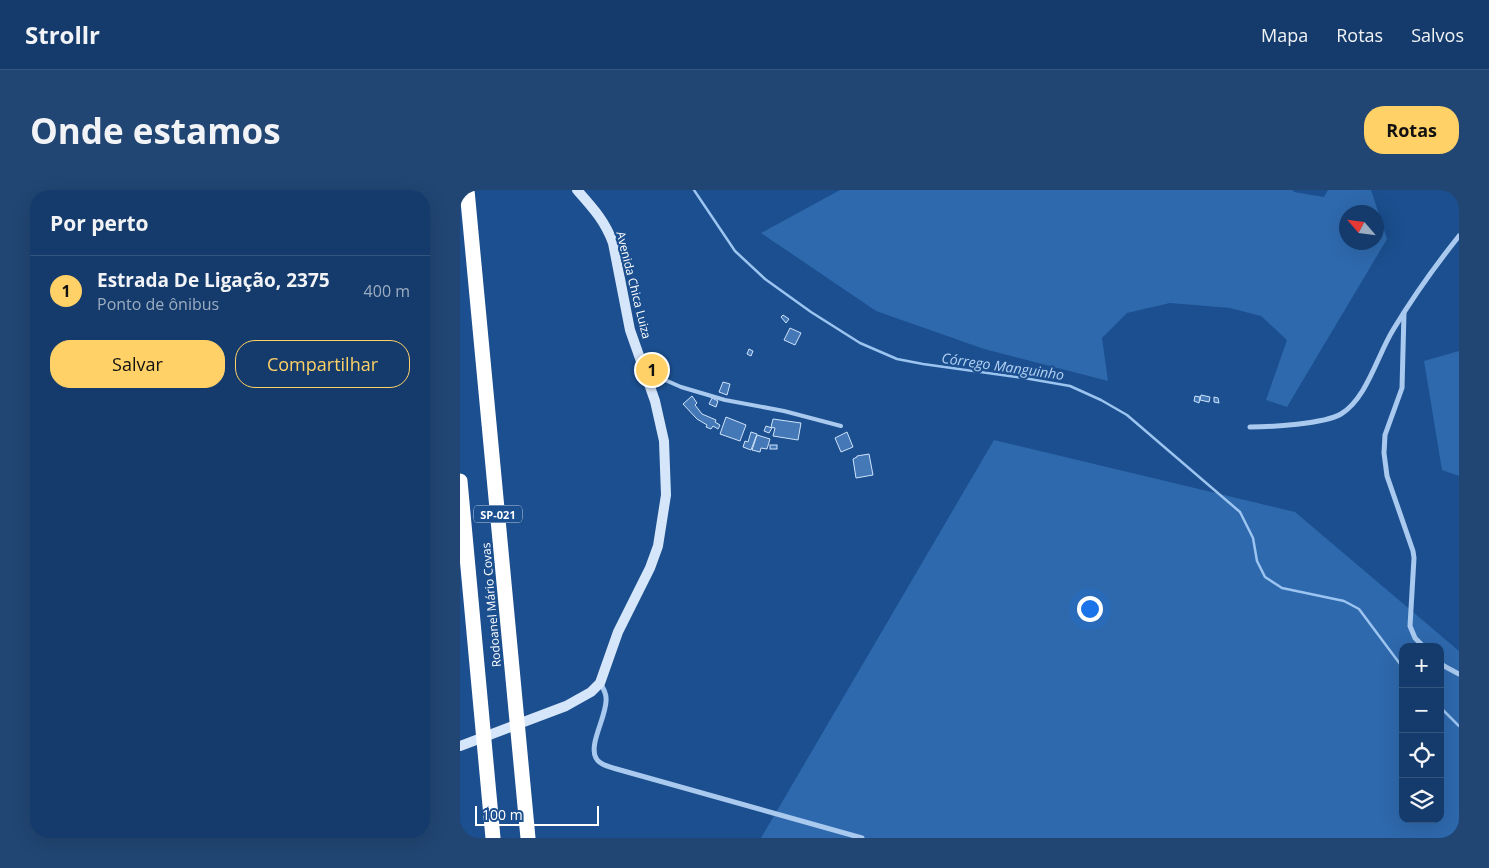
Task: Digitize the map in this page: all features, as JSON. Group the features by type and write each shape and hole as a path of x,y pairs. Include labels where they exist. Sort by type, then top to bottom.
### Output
{"highway":[{"name":"Rodoanel Mário Covas","path":"467,190 528,838"},
{"name":"Rodoanel Mário Covas","path":"460,481 493,838"}],"main road":[{"name":"Avenida Chica Luiza","path":"577,190 603,221 608,231 630,330 656,401 664,441 666,495 658,546 650,568 618,632 600,683"},
{"path":"460,746 579,700 592,692 600,683"}],"street":[{"path":"1250,427 1270,427 1330,418 1340,414 1352,404 1373,371 1387,340 1404,313 1427,277 1459,236"},
{"path":"1404,313 1402,388 1385,435 1384,453 1387,476 1413,551 1410,626 1415,638 1420,643"},
{"path":"1444,666 1459,674"},
{"path":"600,683 606,694 606,707 597,732 594,751 596,760 601,763 862,838"}],"lane":[{"path":"645,371 681,387 725,400 784,411 841,426"}],"shaded area":[{"path":"840,190 1293,190 1294,192 1324,197 1328,190 1371,190 1376,205 1339,205 1339,250 1380,250 1287,407 1266,400 1287,340 1261,316 1230,308 1170,303 1127,313 1102,338 1108,381 984,349 876,311 761,233"},
{"path":"1384,230 1387,239 1384,244"},
{"path":"1459,351 1459,476 1442,470 1424,361"},
{"path":"994,440 1295,512 1459,651 1459,838 761,838"}],"building":[{"path":"783,315 789,319 786,323 781,317"},
{"path":"790,328 801,333 795,345 784,340"},
{"path":"749,349 753,351 751,356 747,354"},
{"path":"723,382 730,384 727,395 719,392"},
{"path":"1201,395 1210,397 1209,402 1200,400"},
{"path":"692,396 697,403 695,405 702,414 716,420 715,422 720,425 718,429 713,426 711,429 706,427 707,425 697,419 683,404"},
{"path":"1195,396 1200,397 1199,403 1194,401"},
{"path":"1214,397 1218,398 1219,403 1214,402"},
{"path":"712,398 718,401 716,407 709,404"},
{"path":"726,417 746,425 740,441 720,434"},
{"path":"773,419 801,423 798,440 773,436 775,428 771,427"},
{"path":"766,426 772,428 769,433 764,431"},
{"path":"751,432 757,434 751,450 743,447 745,441 748,442"},
{"path":"847,432 853,447 841,452 835,438"},
{"path":"757,435 770,439 767,449 761,448 760,452 752,450"},
{"path":"770,445 777,445 777,449 770,449"},
{"path":"869,454 873,475 856,478 853,459 857,456"}],"waterway":[{"name":"Córrego Manguinho","path":"694,190 735,251 765,279 811,312 860,343 897,359 1070,386 1101,400 1127,415 1240,512 1253,538 1257,561 1265,577 1282,588 1344,601 1359,609 1399,663"},
{"name":"Córrego Manguinho","path":"1444,711 1459,726"}],"place":[{"name":"Estrada De Ligação, 2375","path":"652,370"}]}
